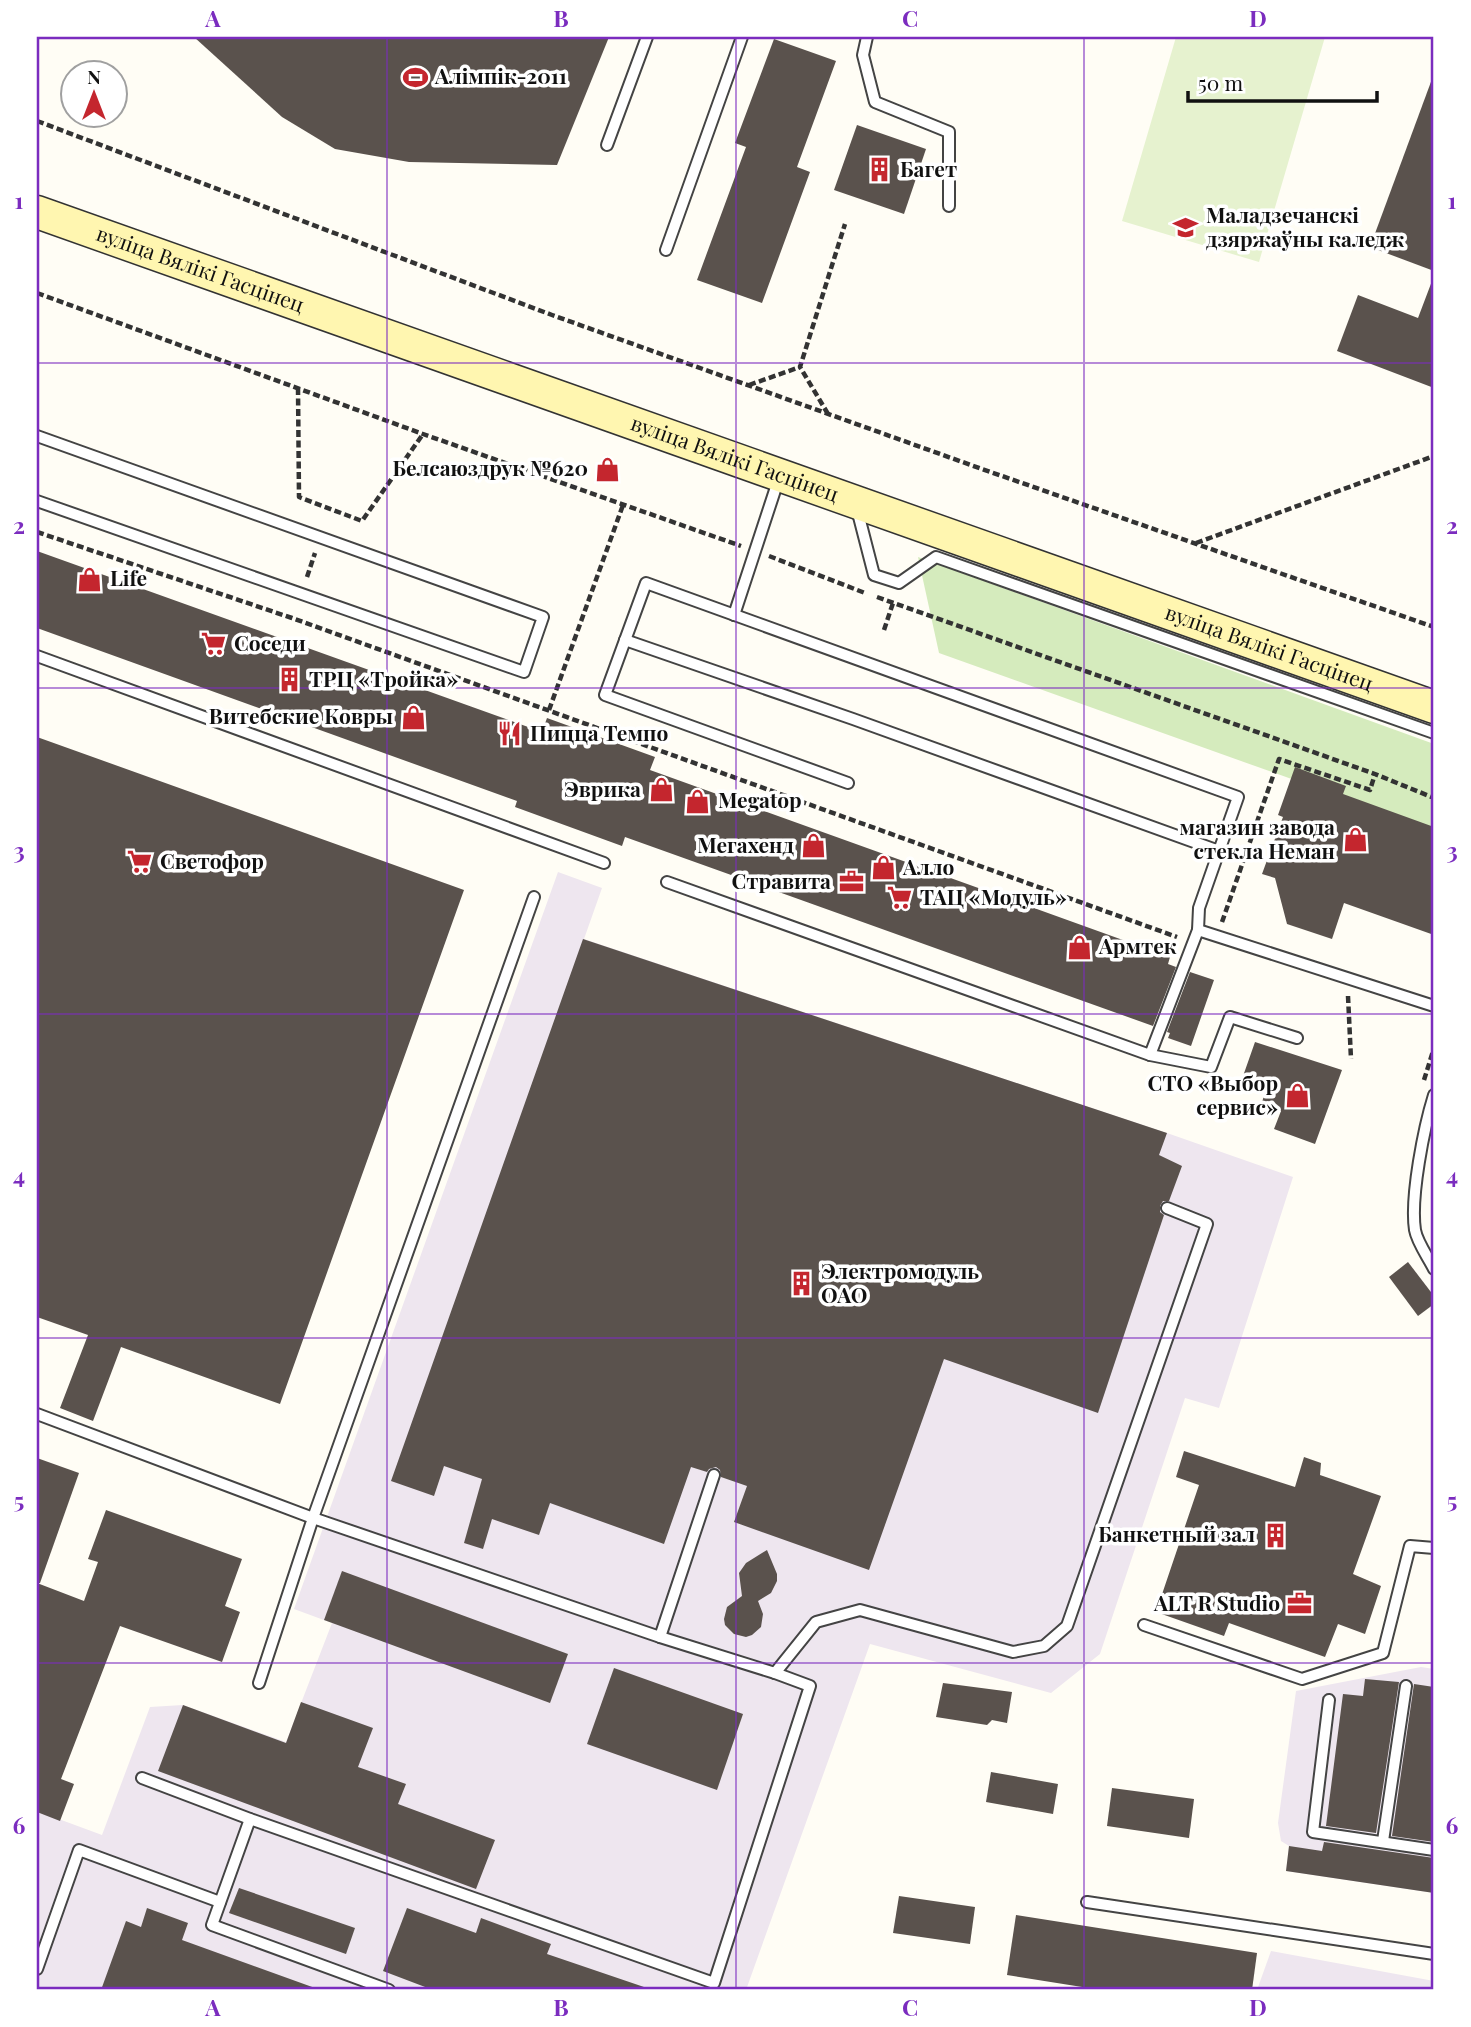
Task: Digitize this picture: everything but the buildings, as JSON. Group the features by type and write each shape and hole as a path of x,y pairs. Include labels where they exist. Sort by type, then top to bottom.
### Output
{"main road":[{"name":"вуліца Вялікі Гасцінец","path":"37,212 1434,707"}],"lane":[{"path":"607,145 647,37"},
{"path":"666,250 742,37"},
{"path":"867,37 863,54 875,102 949,132 949,206"},
{"path":"37,436 543,617 524,672 37,501"},
{"path":"734,615 780,474"},
{"path":"855,503 874,575 899,583 936,557 1434,733"},
{"path":"848,783 605,695 646,583 1238,797 1199,908 1198,930 1194,943 1150,1055"},
{"path":"625,640 1219,850"},
{"path":"37,656 604,863"},
{"path":"667,882 1150,1055 1211,1067 1230,1017 1297,1038"},
{"path":"259,1683 313,1518 534,897"},
{"path":"1198,930 1434,1006"},
{"path":"1434,1095 1415,1198 1415,1231 1434,1269"},
{"path":"775,1673 816,1622 860,1610 1013,1652 1044,1646 1068,1626 1207,1224 1167,1208"},
{"path":"37,1414 313,1518 810,1686 713,1987 142,1778"},
{"path":"660,1637 714,1475"},
{"path":"1144,1625 1302,1679 1383,1653 1410,1546 1434,1548"},
{"path":"1383,1841 1406,1686"},
{"path":"1329,1700 1314,1832 1434,1850"},
{"path":"250,1819 212,1925 389,1990"},
{"path":"37,1969 79,1850 220,1902"},
{"path":"1087,1902 1434,1954"}],"path":[{"path":"37,121 564,319 1434,627"},
{"path":"829,414 800,367 845,224"},
{"path":"748,385 800,367"},
{"path":"298,388 299,497 362,521 423,434"},
{"path":"1195,544 1434,456"},
{"path":"549,710 623,505"},
{"path":"292,618 331,509"},
{"path":"37,532 292,618 1194,943"},
{"path":"884,630 893,603"},
{"path":"1219,932 1279,759 1370,790 1375,774"},
{"path":"1351,1059 1348,995 1360,999"}],"shaded area":[{"path":"558,872 602,888 584,939 1293,1177 1219,1408 1185,1398 1100,1654 1051,1693 870,1644 746,1990 37,1990 37,1811 102,1835 150,1707 183,1705 286,1742 332,1623 294,1609"},
{"path":"1421,1667 1434,1669 1434,1893 1286,1871 1289,1846 1281,1841 1278,1823 1296,1691"},
{"path":"1271,1951 1434,1981 1434,1990 1257,1990"}],"green space":[{"path":"1176,37 1325,37 1259,262 1122,221"},
{"path":"918,557 1434,744 1434,830 939,653"}],"place":[{"name":"Алімпік-2011","path":"415,77"},
{"name":"Багет","path":"880,170"},
{"name":"Маладзечанскі дзяржаўны каледж","path":"1186,228"},
{"name":"Белсаюздрук №620","path":"608,469"},
{"name":"Life","path":"90,579"},
{"name":"Соседи","path":"214,644"},
{"name":"ТРЦ «Тройка»","path":"289,680"},
{"name":"Витебские Ковры","path":"413,717"},
{"name":"Пицца Темпо","path":"510,734"},
{"name":"Эврика","path":"661,790"},
{"name":"Megatop","path":"698,801"},
{"name":"магазин завода стекла Неман","path":"1355,840"},
{"name":"Мегахенд","path":"814,846"},
{"name":"Светофор","path":"140,862"},
{"name":"Алло","path":"883,868"},
{"name":"Стравита","path":"851,882"},
{"name":"ТАЦ «Модуль»","path":"900,898"},
{"name":"Армтек","path":"1079,947"},
{"name":"СТО «Выбор сервис»","path":"1298,1096"},
{"name":"Электромодуль ОАО","path":"801,1284"},
{"name":"Банкетный зал","path":"1275,1535"},
{"name":"ALT R Studio","path":"1300,1604"}]}
